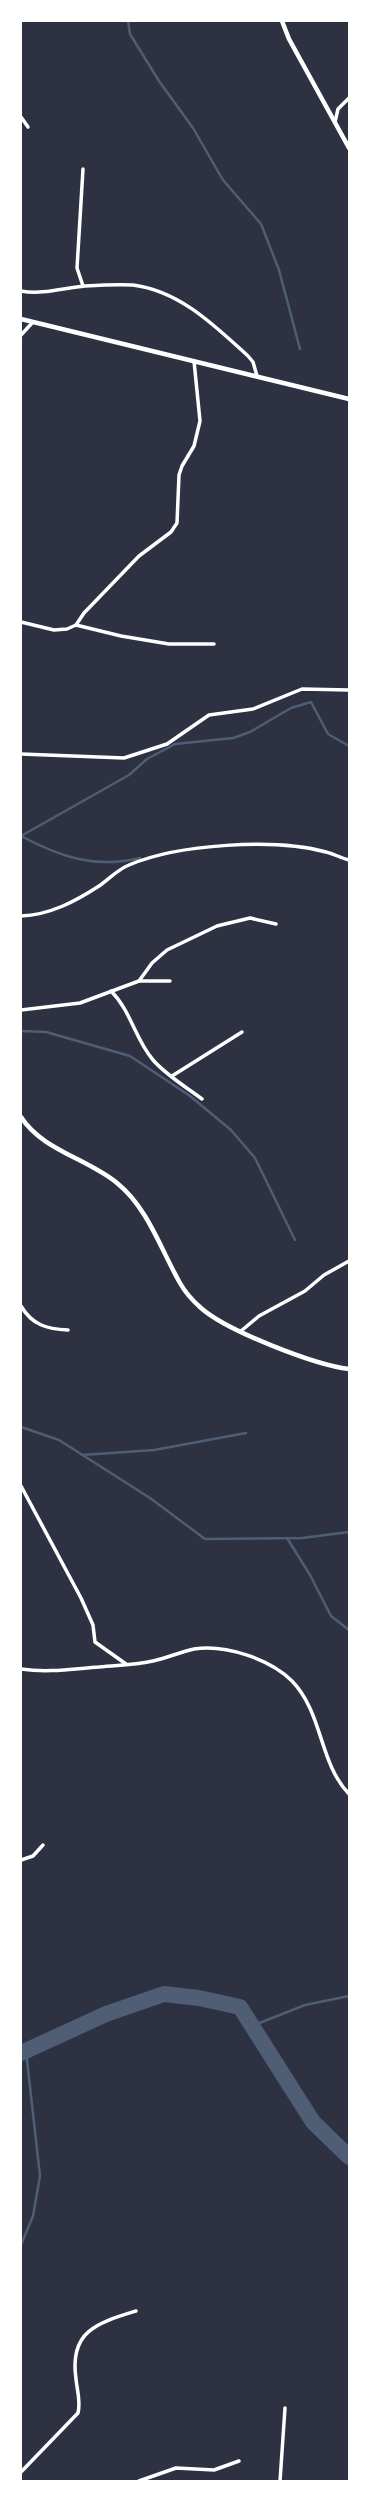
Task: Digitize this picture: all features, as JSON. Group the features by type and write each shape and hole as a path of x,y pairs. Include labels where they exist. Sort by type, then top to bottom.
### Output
{"street":[{"path":"282,21 289,39 349,148"},
{"path":"335,123 338,109 349,98"},
{"path":"21,118 28,127"},
{"path":"83,169 77,268 83,286"},
{"path":"21,291 39,292 83,286 132,285 158,291 176,298 190,307 248,356 253,362 258,376"},
{"path":"21,319 349,399"},
{"path":"21,335 33,322"},
{"path":"76,625 81,617 139,556 171,532 177,523 179,475 194,446 200,422 194,361"},
{"path":"21,622 54,630 66,629 76,625 121,636 169,644 214,644"},
{"path":"21,754 124,758 141,754 167,744 209,715 253,709 302,688 349,690"},
{"path":"21,916 54,910 99,885 129,865 175,852 210,846 286,846 326,852 349,860"},
{"path":"139,980 152,963 167,950 217,926 250,918 276,924"},
{"path":"21,1010 80,1003 139,980 170,981"},
{"path":"111,991 128,1012 143,1044 153,1060 202,1099"},
{"path":"172,1076 242,1032"},
{"path":"21,1117 33,1134 118,1183 138,1206 181,1284 193,1301 202,1309 241,1331 309,1360 349,1369"},
{"path":"241,1331 259,1316 305,1291 324,1275 349,1261"},
{"path":"21,1306 33,1320 42,1326 68,1330"},
{"path":"21,1486 81,1598 94,1626 95,1642 126,1664"},
{"path":"21,1669 62,1672 154,1661 194,1649 218,1649 248,1657 277,1669 291,1680 313,1712 335,1775 349,1794"},
{"path":"21,1860 33,1856 43,1845"},
{"path":"21,2472 78,2413 79,2402 74,2363 80,2340 94,2327 136,2311"},
{"path":"280,2481 285,2408"},
{"path":"139,2481 176,2468 214,2470 239,2461"}],"waterway":[{"path":"128,21 130,34 159,81 193,128 223,180 261,224 279,270 300,349"},
{"path":"21,836 129,775 147,759 175,744 233,738 250,732 291,708 311,702 328,734 349,746"},
{"path":"21,836 50,850 79,859 108,862 140,858"},
{"path":"21,1031 46,1032 130,1056 190,1096 231,1130 255,1158 295,1240"},
{"path":"21,1427 59,1440 150,1498 205,1539 302,1538 349,1532"},
{"path":"82,1455 154,1450 246,1433"},
{"path":"287,1538 310,1575 331,1616 349,1630"},
{"path":"21,2053 106,2014 164,1994 199,1998 240,2007 313,2122 349,2157"},
{"path":"252,2026 305,2005 349,1996"},
{"path":"21,2245 33,2216 40,2176 26,2051"}]}
